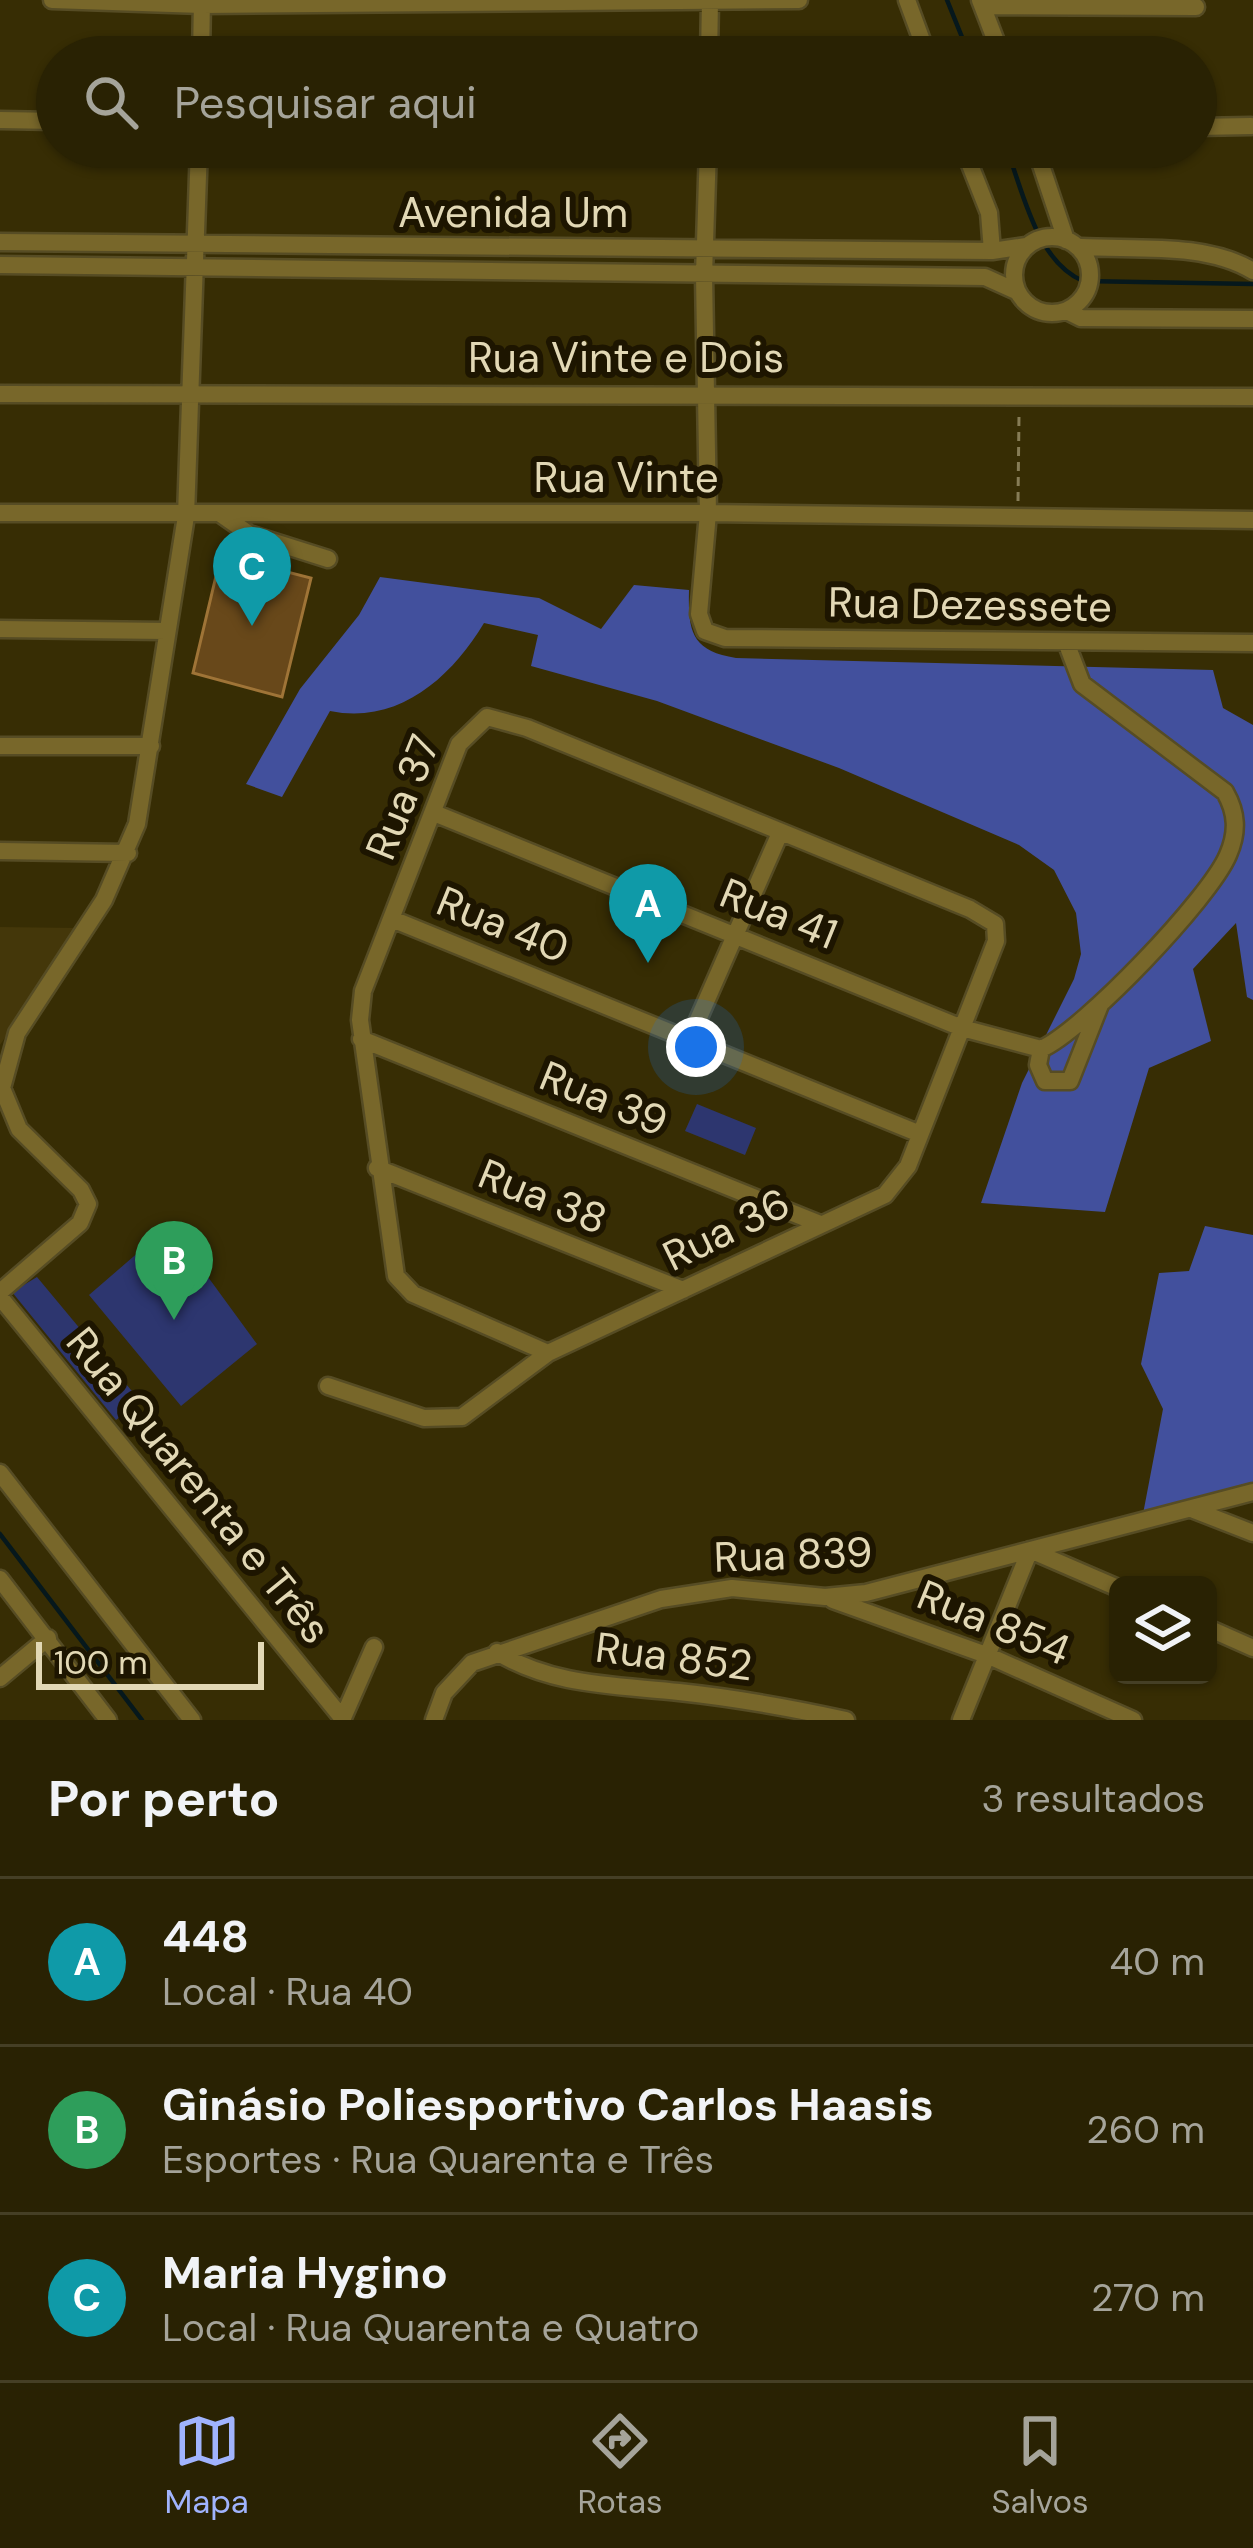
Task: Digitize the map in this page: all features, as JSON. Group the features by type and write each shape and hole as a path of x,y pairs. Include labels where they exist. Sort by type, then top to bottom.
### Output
{"street":[{"path":"52,0 799,0"},
{"path":"907,0 920,36"},
{"path":"710,1 710,36"},
{"path":"201,36 202,3"},
{"path":"994,36 981,3 1196,7"},
{"path":"0,120 36,121"},
{"path":"1217,127 1251,126"},
{"path":"0,1294 87,1213 81,1190 19,1129 2,1088 5,1060 17,1033 104,900 128,853 151,746 186,516 198,168"},
{"path":"707,168 708,513"},
{"path":"971,168 989,213 992,251"},
{"path":"1043,168 1073,243 1090,270 1085,294 1067,311"},
{"path":"1253,271 1229,257 1046,237 1026,246 1014,267 1016,291 1037,311 1067,311 1081,318 1253,320"},
{"name":"Avenida Um","path":"0,242 992,251 1026,246"},
{"name":"Avenida Um","path":"0,266 985,277 1016,291"},
{"name":"Rua Vinte e Dois","path":"0,394 706,392 1253,397"},
{"name":"Rua Vinte","path":"0,513 708,513 1253,520"},
{"name":"Rua Dezessete","path":"708,513 699,614 706,631 725,638 1253,643"},
{"path":"222,515 249,534 328,559"},
{"path":"0,628 166,631"},
{"path":"1066,641 1082,685 1207,776 1234,808 1231,850 1216,880 1104,996 1069,1033 1041,1048 1038,1065 1045,1081 1070,1081 1104,996"},
{"name":"Rua 37","path":"548,1353 402,1286 377,1168 361,1039 363,992 468,730 487,717 498,717 991,920"},
{"path":"0,746 151,746"},
{"name":"Rua 41","path":"434,812 962,1028 1041,1048"},
{"path":"690,1038 780,833"},
{"path":"0,851 128,853"},
{"name":"Rua 40","path":"392,919 920,1133"},
{"name":"Rua 36","path":"328,1386 424,1418 447,1420 481,1404 548,1353 885,1195 908,1166 996,941 991,920"},
{"name":"Rua 39","path":"361,1039 820,1224"},
{"name":"Rua 38","path":"377,1168 683,1290"},
{"name":"Rua Quarenta e Três","path":"0,1294 342,1719"},
{"path":"0,1473 192,1720"},
{"name":"Rua 839","path":"435,1719 457,1676 497,1652 661,1599 703,1591 763,1589 825,1597 876,1591 1253,1492"},
{"path":"1193,1510 1253,1533"},
{"path":"962,1720 1030,1550 1109,1584"},
{"path":"0,1579 108,1720"},
{"path":"876,1591 896,1620"},
{"name":"Rua 854","path":"825,1597 989,1656 1133,1720"},
{"path":"1217,1632 1253,1648"},
{"path":"0,1678 48,1638"},
{"path":"342,1719 374,1647"},
{"name":"Rua 852","path":"497,1652 521,1666 566,1680 761,1702 846,1720"}],"path":[{"path":"1018,517 1020,395"}],"shaded area":[{"path":"380,577 539,598 601,629 634,585 689,590 695,637 710,650 736,658 1213,670 1223,708 1253,725 1253,1000 1247,997 1236,923 1193,969 1211,1041 1149,1068 1105,1212 981,1203 1022,1083 1074,979 1081,954 1076,913 1054,870 1019,845 839,768 657,701 531,666 538,635 484,623 456,662 420,693 378,711 330,711 282,797 246,784 300,689 359,615"},
{"path":"0,927 78,928 0,1045"},
{"path":"697,1104 756,1128 745,1155 685,1131"},
{"path":"170,1225 257,1344 181,1406 89,1295"},
{"path":"1205,1226 1253,1235 1253,1484 1143,1514 1163,1409 1141,1364 1159,1273 1189,1271"},
{"path":"37,1277 141,1402 116,1420 12,1292"}],"building":[{"path":"221,555 311,578 282,697 193,673"}],"waterway":[{"path":"947,0 962,36"},
{"path":"1013,168 1042,241 1067,271 1083,281 1253,284"},
{"path":"0,1534 142,1720"}],"place":[{"name":"Maria Hygino","path":"252,626"},
{"name":"448","path":"648,963"},
{"name":"Ginásio Poliesportivo Carlos Haasis","path":"174,1320"}]}
